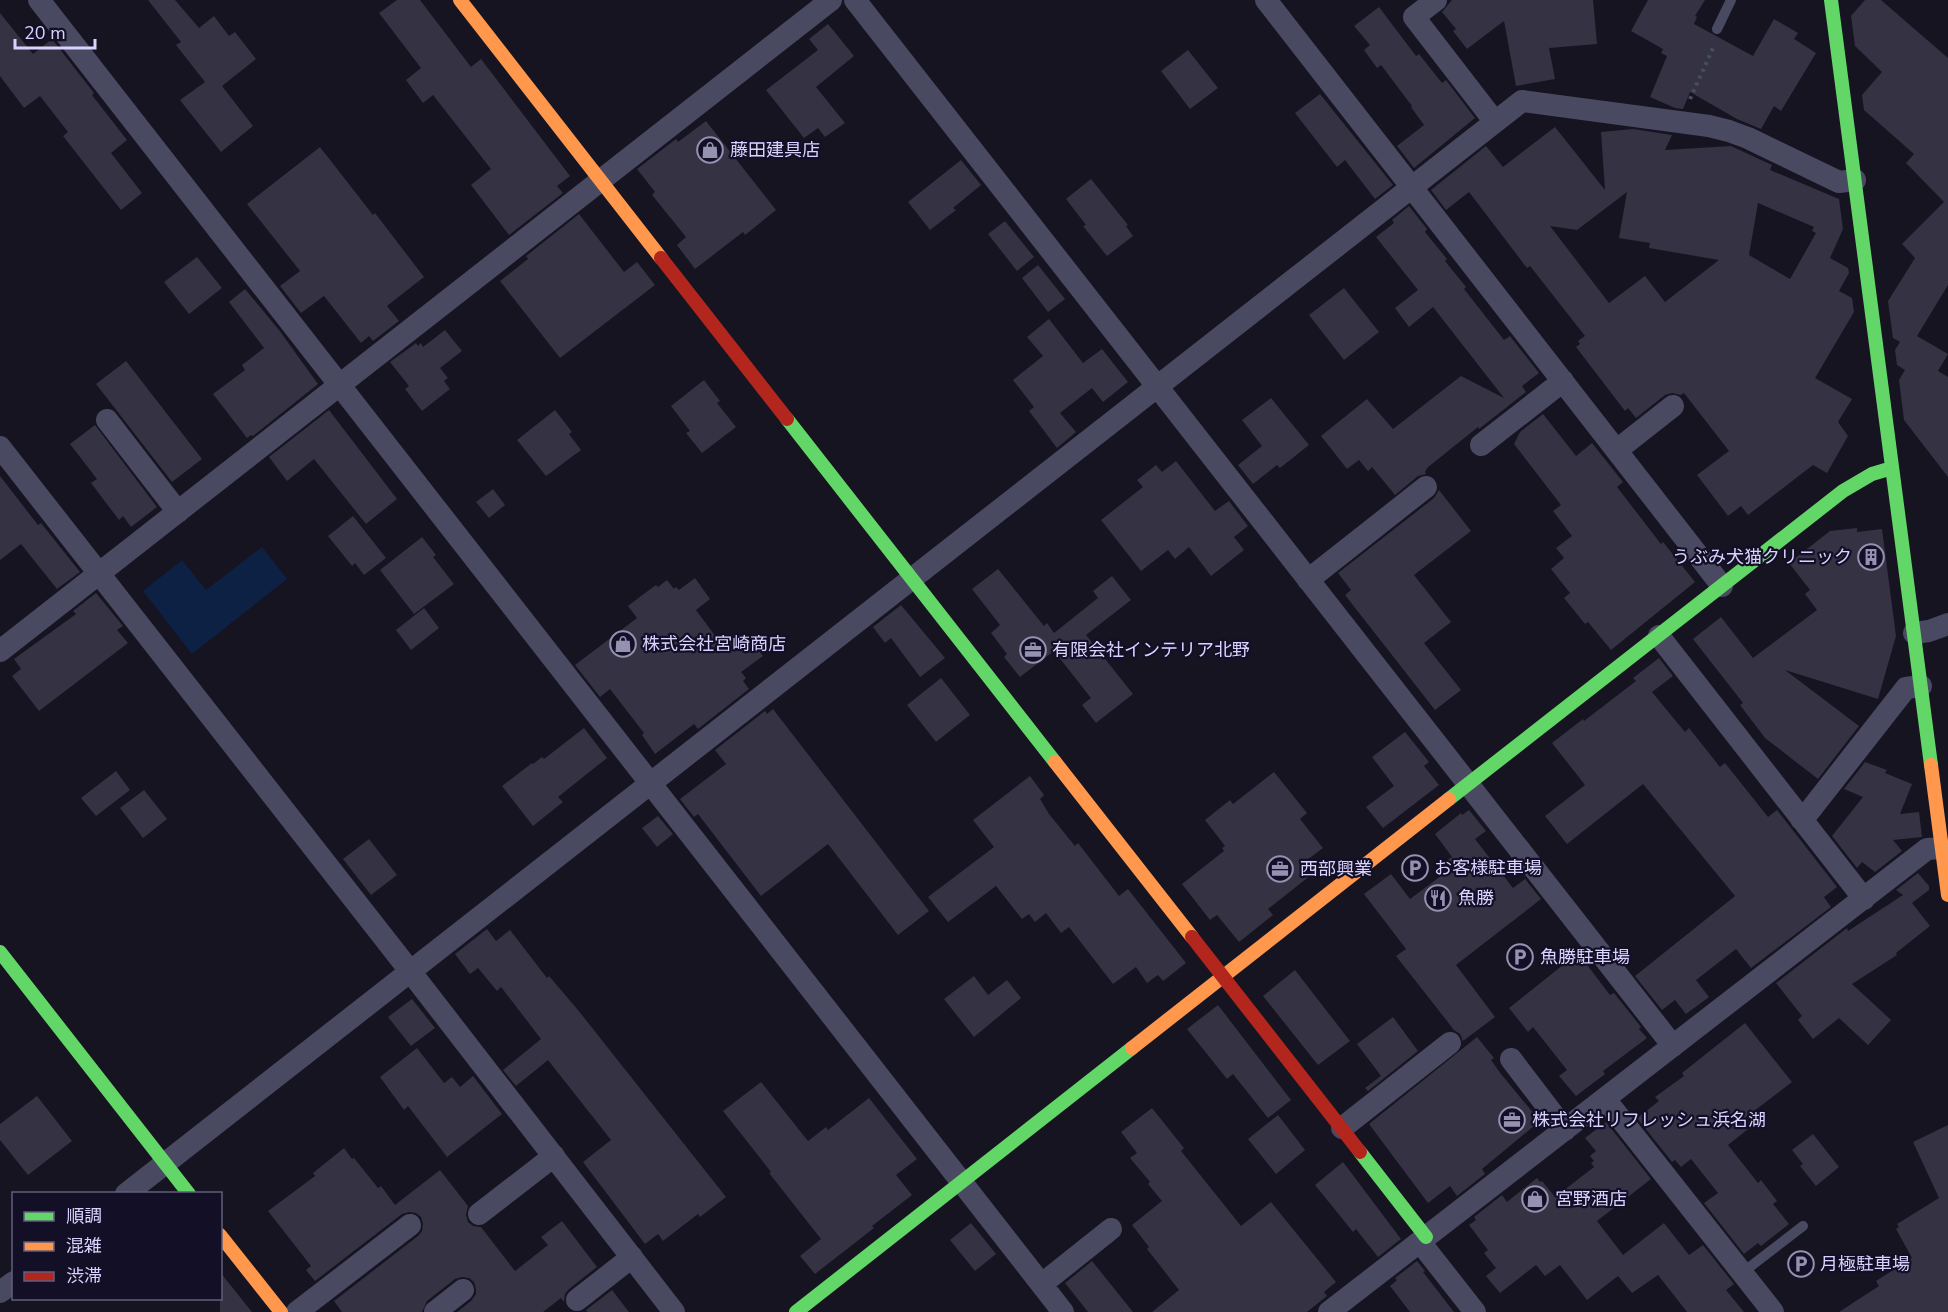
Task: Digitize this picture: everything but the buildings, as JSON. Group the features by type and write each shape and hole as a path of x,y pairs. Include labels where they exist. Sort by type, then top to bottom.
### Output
{"street":[{"path":"39,0 1064,1312"},
{"path":"459,0 1341,1128 1475,1312"},
{"path":"0,651 831,0"},
{"path":"855,0 1673,1046"},
{"path":"1266,0 1722,586"},
{"path":"1436,0 1414,17 1495,122"},
{"path":"1831,0 1921,686 1943,819 1942,848 1948,895"},
{"path":"129,1192 1522,100 1682,122 1729,131 1839,182 1855,180"},
{"path":"1481,445 1563,381"},
{"path":"1617,450 1673,406"},
{"path":"107,420 178,512"},
{"path":"0,447 674,1312"},
{"path":"795,1312 1722,586 1852,486 1881,469 1892,468"},
{"path":"1308,580 1426,487"},
{"path":"1914,633 1929,631 1948,624"},
{"path":"1659,636 1864,899"},
{"path":"1801,819 1906,688 1921,686"},
{"path":"1329,1312 1927,849 1942,848"},
{"path":"0,952 187,1192"},
{"path":"1341,1128 1450,1043"},
{"path":"1510,1059 1565,1130"},
{"path":"1605,1099 1773,1312"},
{"path":"479,1214 554,1156"},
{"path":"297,1312 410,1225"},
{"path":"1042,1284 1111,1229"},
{"path":"222,1238 281,1312"},
{"path":"577,1300 632,1257"},
{"path":"0,1292 12,1283"},
{"path":"435,1312 463,1290"}],"lane":[{"path":"1717,28 1731,0"},
{"path":"1742,1273 1803,1226"}],"path":[{"path":"1682,122 1719,33 1717,28"}],"water":[{"path":"262,547 287,579 192,654 143,591 182,560 206,590"}],"traffic: fast":[{"path":"1831,0 1931,765"},
{"path":"787,419 1055,762"},
{"path":"1449,799 1843,491 1872,474 1892,468"},
{"path":"0,952 187,1192"},
{"path":"796,1312 1132,1048"},
{"path":"1360,1152 1426,1237"}],"traffic: slow":[{"path":"460,0 661,258"},
{"path":"1055,762 1192,937"},
{"path":"1931,765 1948,895"},
{"path":"1132,1048 1449,799"},
{"path":"222,1238 281,1312"}],"traffic: jam":[{"path":"661,258 787,419"},
{"path":"1192,937 1360,1152"}],"place":[{"name":"藤田建具店","path":"710,150"},
{"name":"うぶみ犬猫クリニック","path":"1871,557"},
{"name":"株式会社宮崎商店","path":"623,644"},
{"name":"有限会社インテリア北野","path":"1033,650"},
{"name":"お客様駐車場","path":"1415,868"},
{"name":"西部興業","path":"1280,869"},
{"name":"魚勝","path":"1438,898"},
{"name":"魚勝駐車場","path":"1520,957"},
{"name":"株式会社リフレッシュ浜名湖","path":"1512,1120"},
{"name":"宮野酒店","path":"1535,1199"},
{"name":"月極駐車場","path":"1801,1264"}]}
